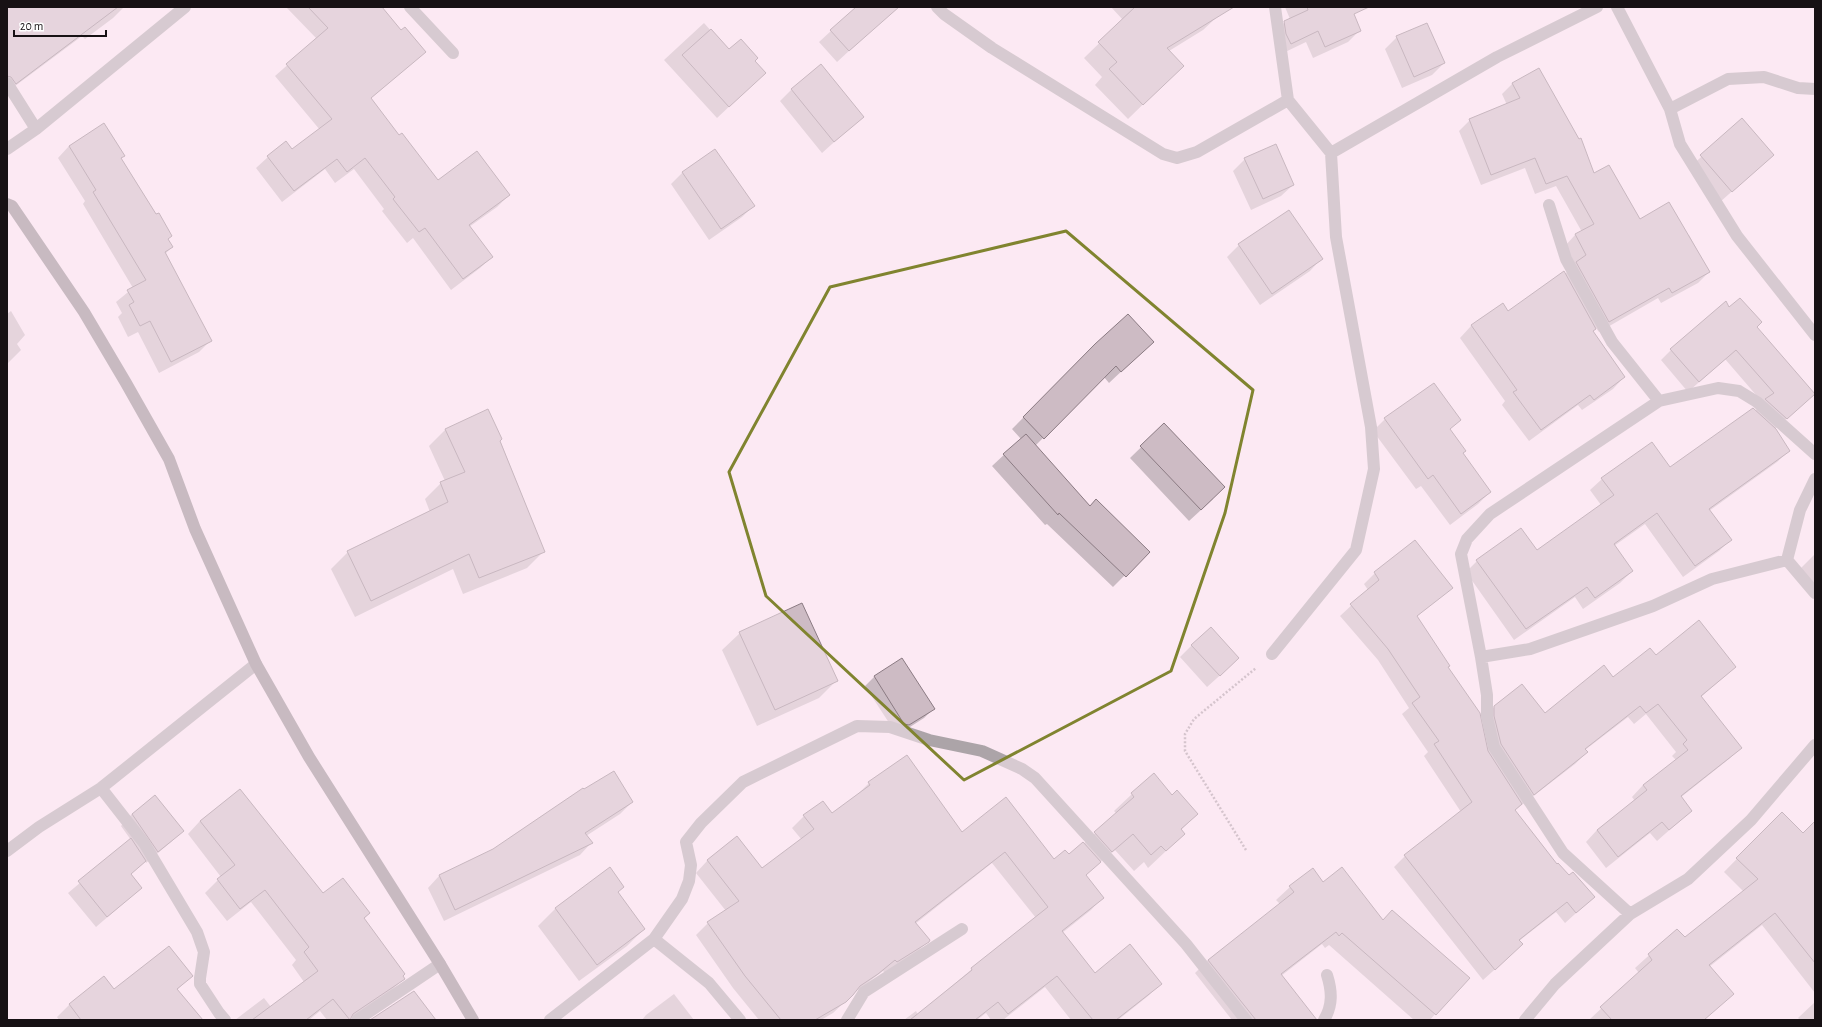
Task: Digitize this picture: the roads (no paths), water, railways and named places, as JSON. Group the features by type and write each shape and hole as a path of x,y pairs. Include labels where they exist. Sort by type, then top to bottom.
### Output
{"street":[{"path":"7,149 36,129 185,7"},
{"path":"410,7 453,53"},
{"path":"1272,654 1356,550 1374,469 1370,427 1353,325 1336,237 1331,153 1288,100 1275,7"},
{"path":"1331,153 1497,57 1597,7"},
{"path":"1617,7 1670,109 1680,144 1737,236 1815,335"},
{"path":"940,10 992,48 1163,154 1177,158 1197,152 1288,100"},
{"path":"1670,109 1728,79 1764,77 1798,88 1815,89"},
{"path":"7,83 36,129"},
{"path":"7,204 12,206 84,312 126,382 168,459 195,529 256,664 309,757 474,1020"},
{"path":"1549,205 1566,258 1612,342 1659,401"},
{"path":"1630,914 1563,853 1494,747 1487,717 1487,695 1481,657 1461,554 1468,539 1490,514 1659,401 1718,388 1739,391 1757,402 1815,454"},
{"path":"1787,560 1800,510 1815,479"},
{"path":"1481,657 1530,650 1653,606 1712,579 1787,560"},
{"path":"1787,560 1815,593"},
{"path":"7,850 101,788 256,664"},
{"path":"550,1020 654,939 682,899 689,881 691,865 686,842 701,823 743,782 858,726 890,727 929,740 982,751 1022,769 1035,778 1186,944 1246,1020"},
{"path":"1525,1020 1555,984 1630,914 1688,879 1751,820 1815,745"},
{"path":"101,788 144,843 197,932 204,952 200,984 225,1020"},
{"path":"847,1020 864,992 962,929"},
{"path":"654,939 709,983 740,1020"},
{"path":"357,1020 440,964"},
{"path":"1324,1020 1331,1001 1332,989 1327,975"}]}
